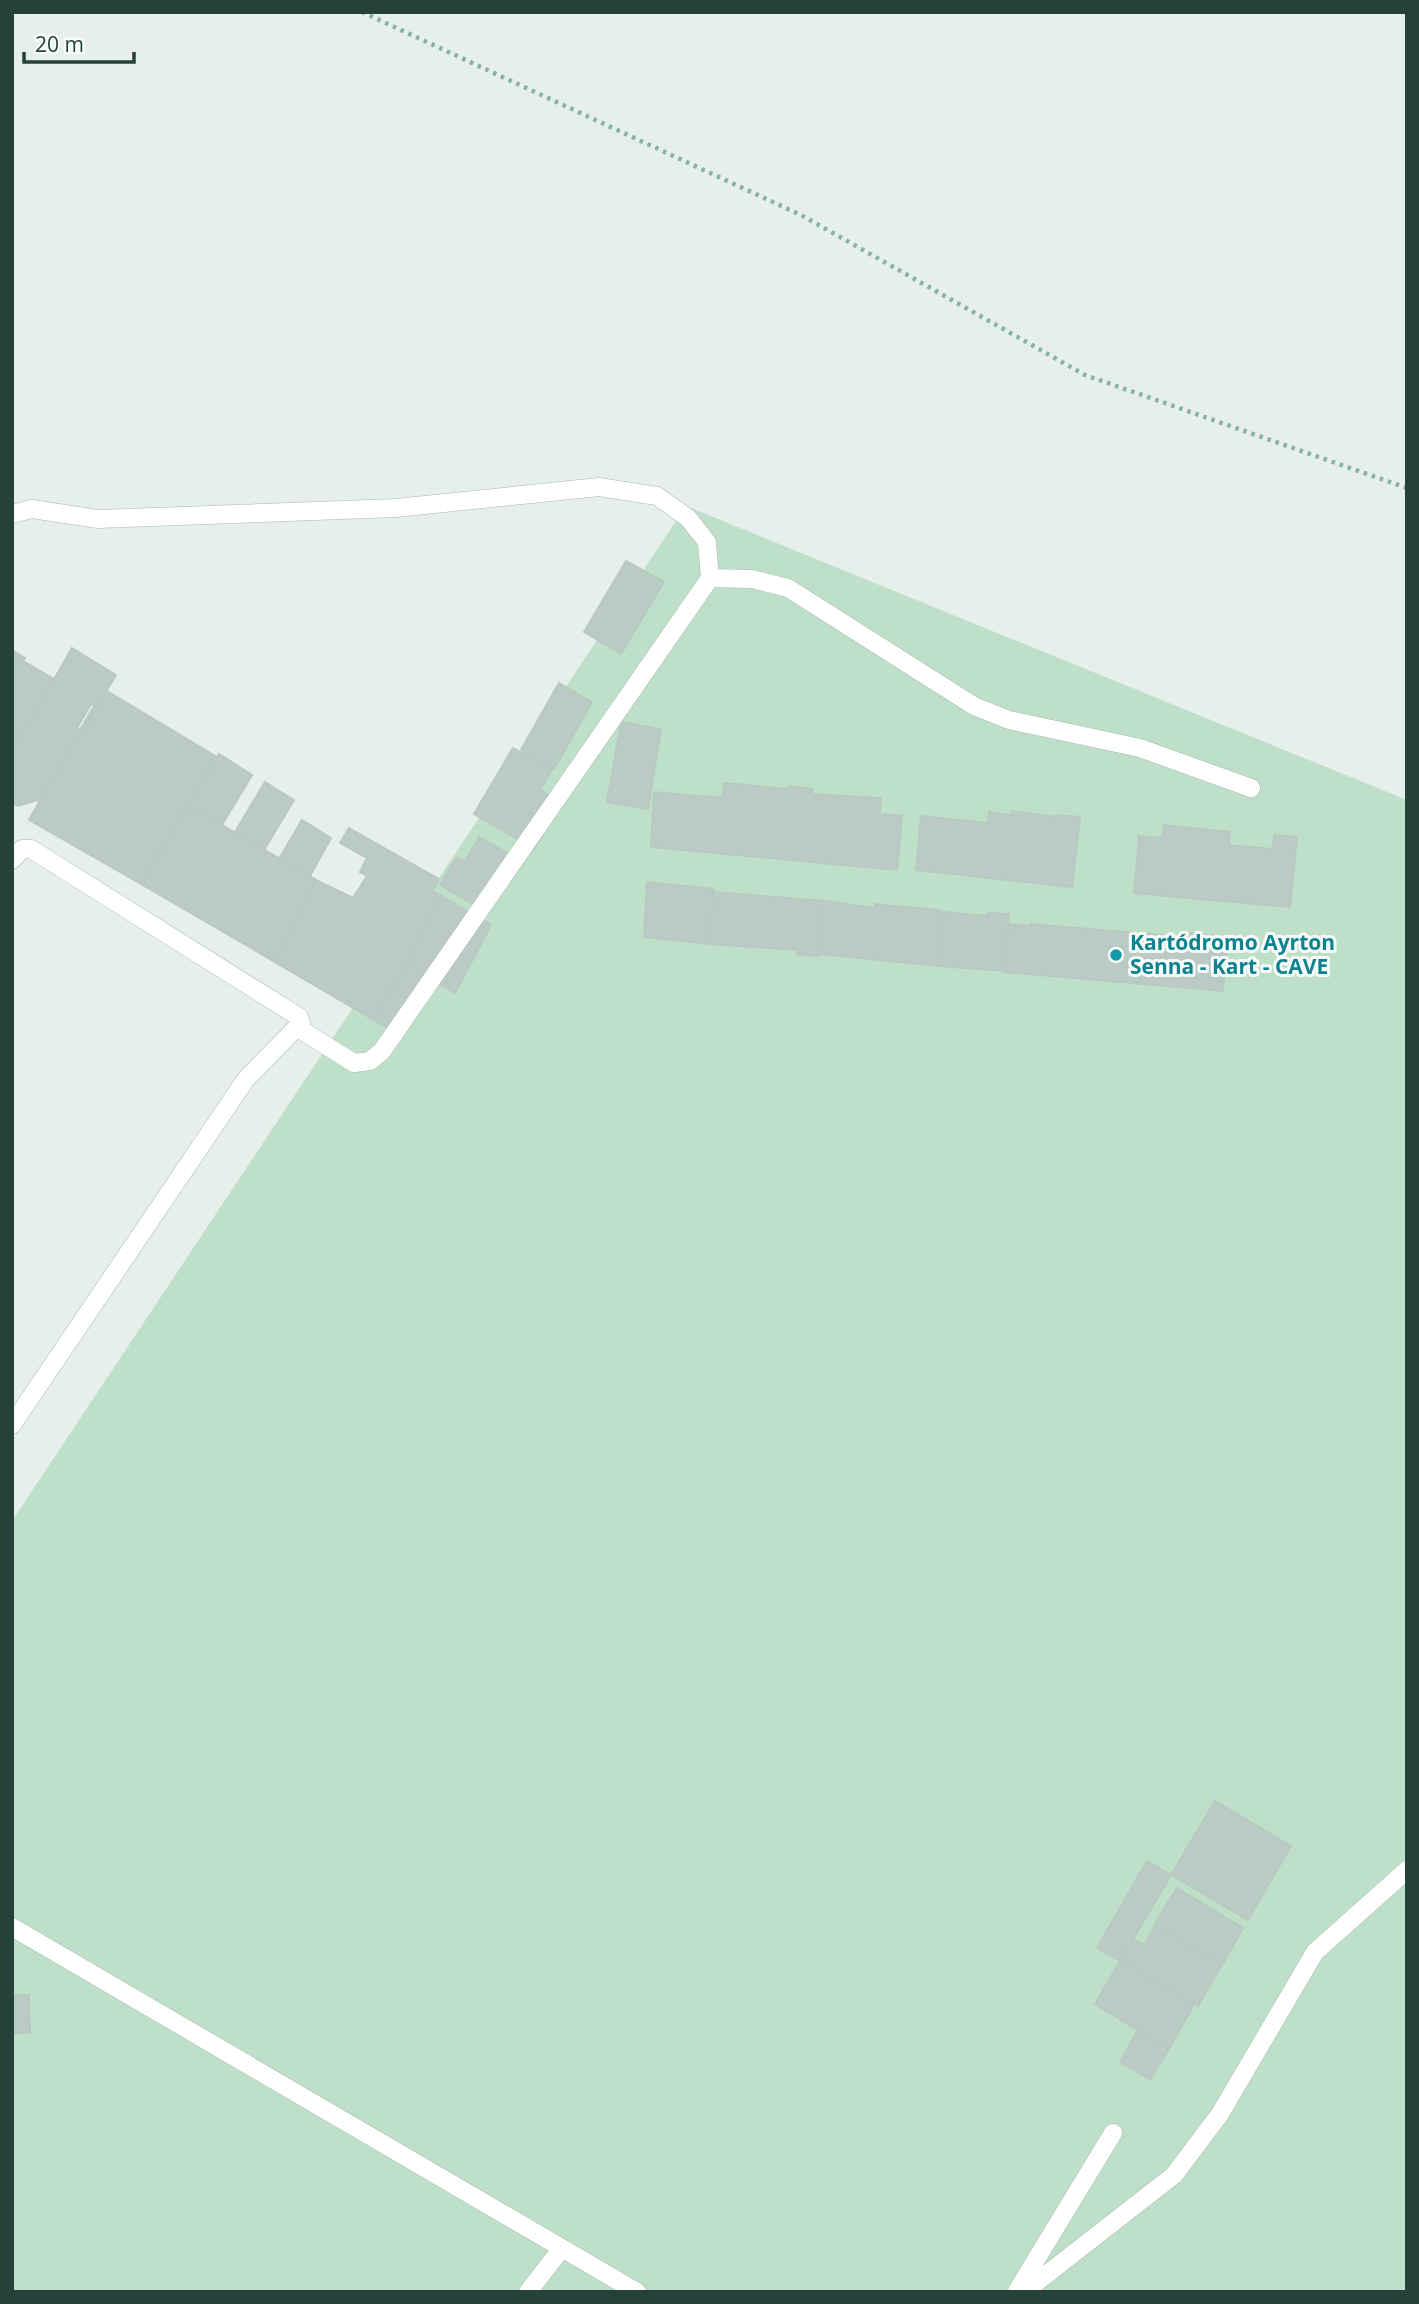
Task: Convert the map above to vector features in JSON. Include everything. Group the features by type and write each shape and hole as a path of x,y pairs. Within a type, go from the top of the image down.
{"lane":[{"path":"12,514 32,509 98,519 396,508 599,487 657,496 688,518 707,542 710,578 382,1051 370,1061 354,1063 298,1028"},
{"path":"710,578 752,579 788,588 974,706 1009,720 1140,748 1251,788"},
{"path":"12,860 22,849 31,849 299,1017 301,1023 246,1079 12,1425"},
{"path":"1024,2292 1174,2175 1220,2114 1315,1952 1407,1870"},
{"path":"12,1927 637,2292"},
{"path":"1017,2292 1113,2133"},
{"path":"528,2292 562,2248"}],"path":[{"path":"362,12 801,215 1085,375 1407,488"}],"green space":[{"path":"686,506 1407,800 1407,2292 12,2292 12,1521"}],"building":[{"path":"626,561 664,582 621,654 584,632"},
{"path":"72,648 116,675 39,801 18,806 12,803 12,753","holes":["91,704 94,706 80,730 77,728"]},
{"path":"12,650 25,658 23,661 54,679 12,753"},
{"path":"559,683 592,702 554,769 521,750"},
{"path":"107,691 217,757 141,884 29,820 74,741 77,743"},
{"path":"621,722 661,729 648,809 607,802"},
{"path":"513,748 552,770 540,790 562,803 534,849 474,814"},
{"path":"219,754 252,775 222,825 188,805"},
{"path":"265,782 294,800 264,850 235,832"},
{"path":"724,783 789,789 789,786 812,789 812,794 881,798 880,814 902,816 897,870 651,847 654,792 723,798"},
{"path":"188,805 316,880 275,962 141,884"},
{"path":"1012,811 1056,817 1080,817 1072,887 916,870 921,816 988,823 989,812 1012,817"},
{"path":"302,820 331,838 310,876 279,859"},
{"path":"1164,825 1230,832 1229,845 1273,849 1274,835 1297,837 1290,907 1134,893 1139,836 1163,838"},
{"path":"349,828 437,878 439,880 432,891 442,896 374,1020 275,962 316,880 353,898 367,876 360,872 367,858 340,843"},
{"path":"479,837 507,853 474,905 440,885 457,857 465,862"},
{"path":"647,882 714,889 710,944 644,937"},
{"path":"714,892 824,901 819,956 797,954 797,950 709,944"},
{"path":"442,896 491,925 455,993 406,963"},
{"path":"824,901 874,908 875,904 927,909 926,914 928,909 942,911 938,966 820,954"},
{"path":"942,912 988,916 988,913 1009,914 1004,971 938,966"},
{"name":"Kartódromo Ayrton Senna - Kart - CAVE","path":"1009,924 1184,937 1184,932 1228,938 1223,991 1004,972"},
{"path":"406,963 425,974 397,1024 392,1021 388,1028 374,1020"},
{"path":"1215,1801 1291,1846 1248,1920 1171,1875"},
{"path":"1147,1861 1171,1875 1120,1961 1097,1948"},
{"path":"1177,1888 1243,1928 1222,1965 1154,1925"},
{"path":"1155,1926 1222,1965 1198,2006 1120,1961 1133,1939 1144,1945"},
{"path":"1120,1961 1194,2004 1169,2049 1095,2004"},
{"path":"12,1995 29,1995 30,2033 12,2033"},
{"path":"1138,2030 1169,2049 1150,2080 1120,2062"}],"place":[{"name":"Kartódromo Ayrton Senna - Kart - CAVE","path":"1116,955"}]}
